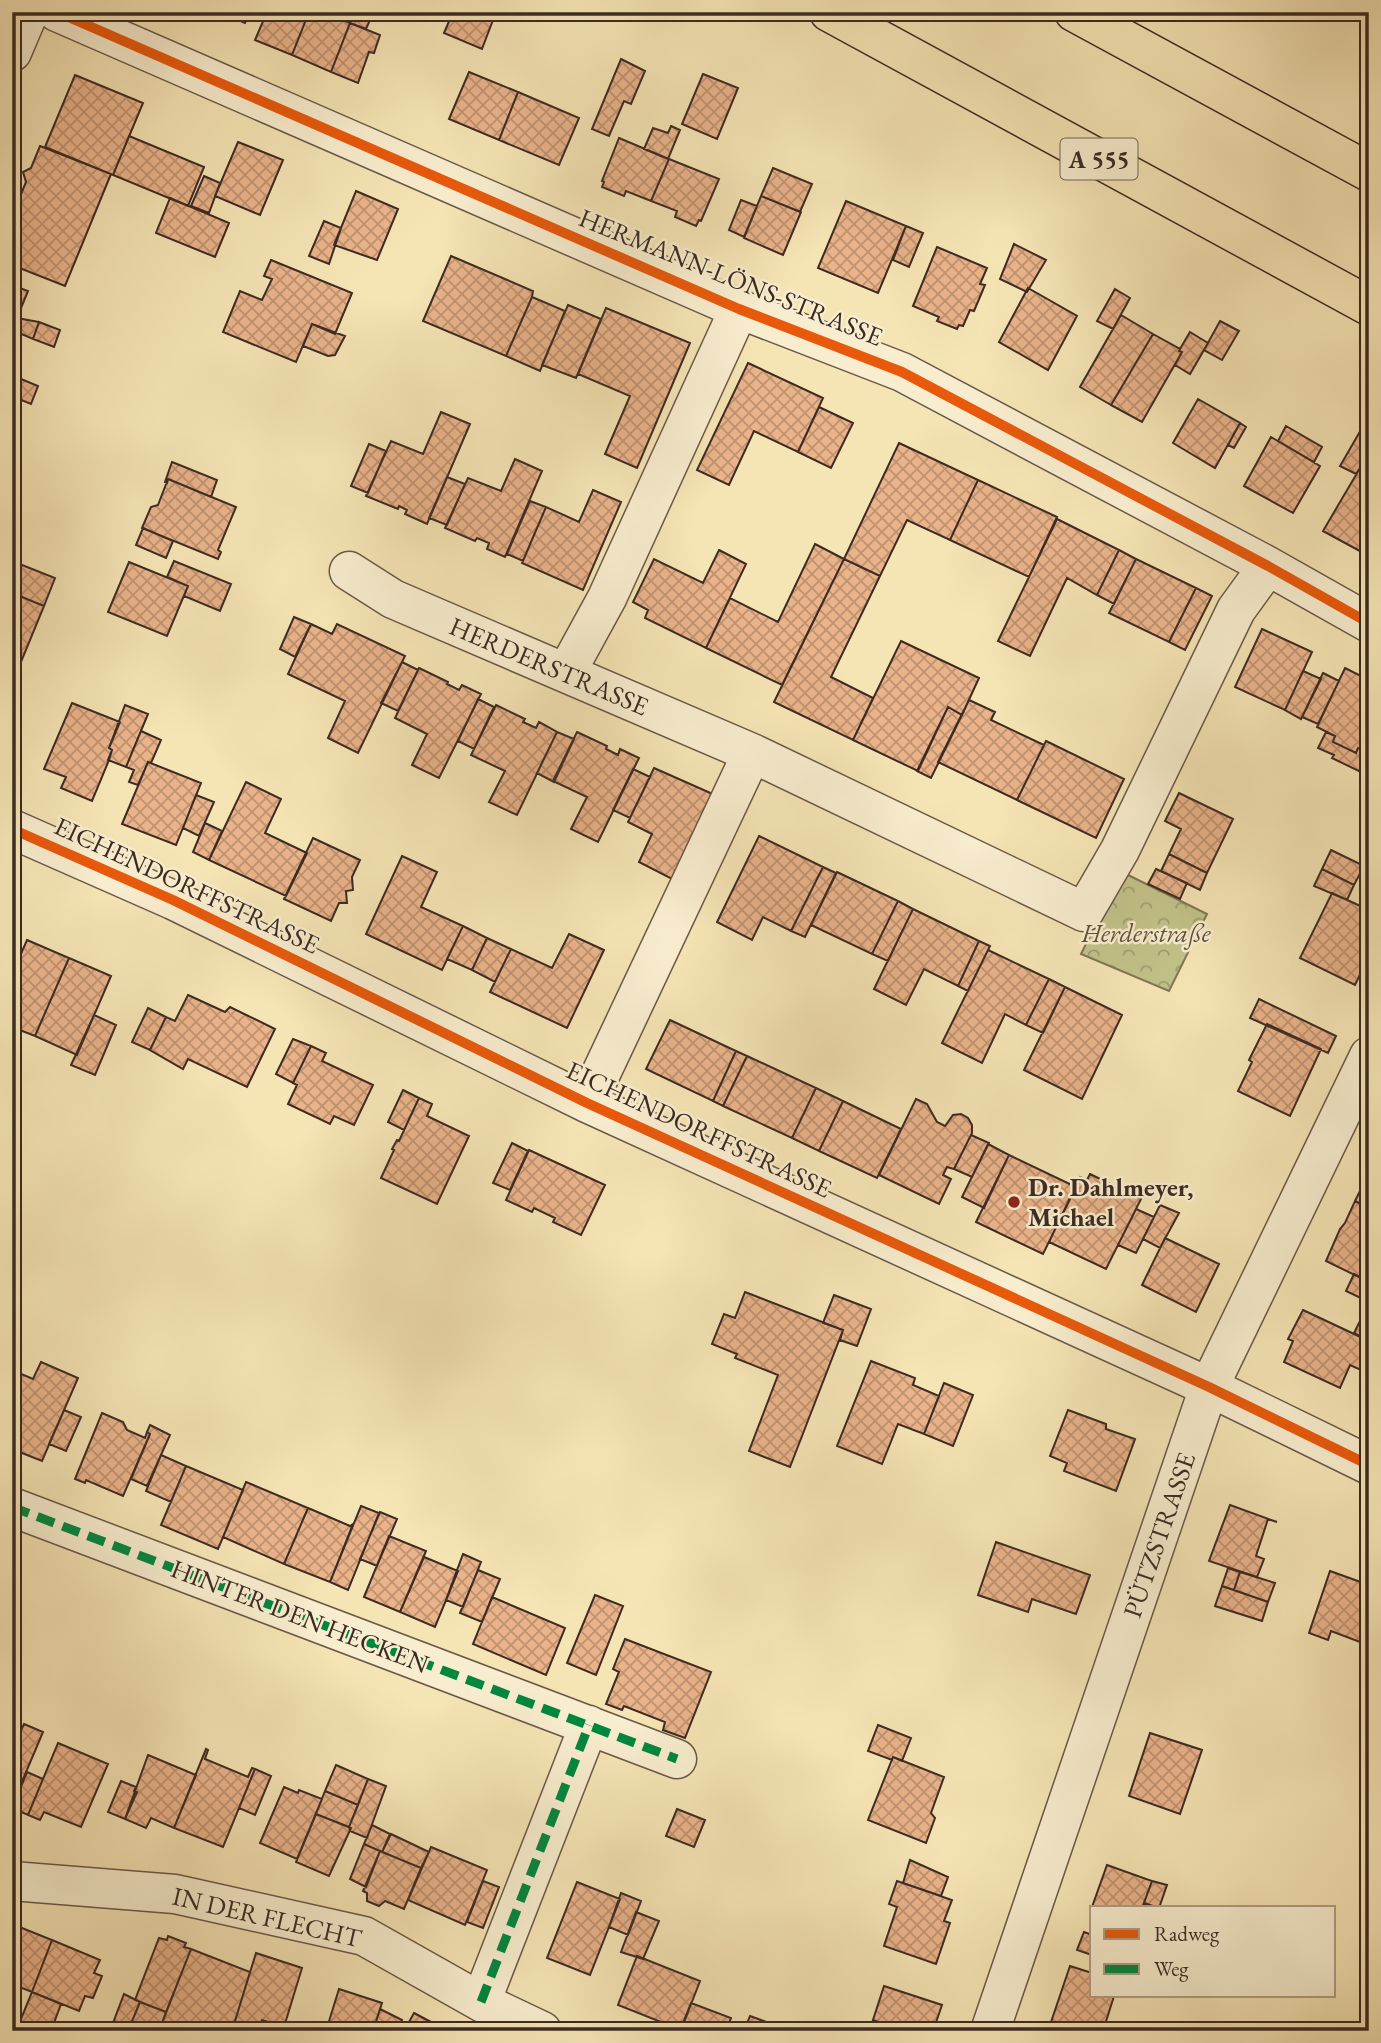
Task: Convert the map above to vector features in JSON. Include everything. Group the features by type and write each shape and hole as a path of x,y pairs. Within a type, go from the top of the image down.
{"highway":[{"name":"A 555","path":"829,12 1369,306"},
{"path":"1074,12 1369,172"}],"street":[{"path":"12,52 29,12"},
{"name":"HERMANN-LÖNS-STRASSE","path":"57,12 739,309 902,372 1268,566 1369,623"},
{"path":"566,673 607,598 739,309"},
{"name":"HERDERSTRASSE","path":"349,571 393,599 752,753 1084,912 1120,850 1236,610 1268,566"},
{"path":"587,1103 752,753"},
{"name":"EICHENDORFFSTRASSE","path":"12,829 173,900 587,1103 1209,1387 1369,1465"},
{"name":"PÜTZSTRASSE","path":"990,2031 1209,1387 1369,1056"},
{"name":"HINTER DEN HECKEN","path":"12,1507 677,1759"},
{"path":"481,2002 589,1725"},
{"name":"IN DER FLECHT","path":"12,1881 175,1895 364,1936 481,2002 542,2031"}],"green space":[{"name":"Herderstraße","path":"1122,872 1207,914 1169,991 1081,954"}],"building":[{"path":"219,12 250,12 245,23"},
{"path":"267,12 309,12 292,55 255,40"},
{"path":"309,12 325,12 350,23 331,72 292,55"},
{"path":"453,12 496,12 482,49 444,33"},
{"path":"354,13 370,20 366,29 350,23"},
{"path":"350,23 380,35 374,53 369,52 358,83 331,72"},
{"path":"621,59 645,71 631,104 624,101 609,136 592,129"},
{"path":"469,72 518,92 499,140 449,119"},
{"path":"703,74 738,88 717,139 682,124"},
{"path":"75,75 143,103 113,175 45,147"},
{"path":"518,92 579,118 559,165 499,140"},
{"path":"671,126 680,130 668,159 644,149 653,128 668,133"},
{"path":"129,136 204,167 188,206 113,175"},
{"path":"619,138 669,159 651,201 626,191 624,196 602,187"},
{"path":"238,142 283,160 260,215 215,196"},
{"path":"40,146 111,174 65,286 12,265 12,216 26,182 23,172 31,168"},
{"path":"669,159 719,179 701,221 699,220 696,226 675,217 677,211 651,201"},
{"path":"773,168 812,184 800,212 761,196"},
{"path":"204,176 220,183 209,213 191,206"},
{"path":"356,191 398,209 377,260 334,245"},
{"path":"761,196 801,212 783,255 744,238"},
{"path":"170,198 229,223 215,257 156,233"},
{"path":"741,200 757,206 744,237 729,230"},
{"path":"846,201 906,226 878,293 818,268"},
{"path":"324,221 341,228 329,264 309,256"},
{"path":"906,226 923,233 909,267 893,260"},
{"path":"1014,244 1046,260 1027,292 1000,279"},
{"path":"937,247 987,268 980,284 985,285 974,311 970,310 963,326 959,325 957,329 937,321 939,317 913,306"},
{"path":"451,256 533,291 506,356 423,321"},
{"path":"271,260 352,293 335,334 312,324 296,362 223,332 240,291 262,300 272,279 264,276"},
{"path":"12,285 28,291 12,330"},
{"path":"1028,288 1077,316 1048,370 999,342"},
{"path":"1115,289 1130,298 1113,329 1097,321"},
{"path":"532,297 565,311 540,371 506,356"},
{"path":"568,305 601,319 576,378 542,365"},
{"path":"606,308 690,343 637,468 605,454 630,396 578,374"},
{"path":"1121,315 1153,334 1111,405 1080,387"},
{"path":"17,318 39,322 33,339 12,330"},
{"path":"1220,321 1239,331 1222,360 1204,350"},
{"path":"39,322 60,330 54,347 33,339"},
{"path":"312,324 345,336 335,355 328,356 303,346"},
{"path":"1190,332 1208,343 1190,374 1175,365 1182,352 1179,351"},
{"path":"1153,334 1182,352 1142,422 1111,405"},
{"path":"748,363 823,398 798,452 754,431 729,485 697,470"},
{"path":"12,378 21,379 14,397 12,396"},
{"path":"21,379 38,386 31,404 14,397"},
{"path":"12,396 20,399 12,419"},
{"path":"1198,399 1240,423 1215,468 1173,443"},
{"path":"819,407 853,423 831,468 798,452"},
{"path":"441,412 470,424 427,524 405,514 407,510 399,506 398,509 366,496 391,441 423,454"},
{"path":"1369,416 1369,459 1356,474 1340,466"},
{"path":"1240,423 1246,427 1234,448 1228,445"},
{"path":"1286,426 1322,447 1314,462 1278,441"},
{"path":"12,431 20,434 12,452"},
{"path":"1271,437 1320,466 1293,513 1244,486"},
{"path":"899,443 978,480 950,540 907,520 880,576 844,559"},
{"path":"369,444 386,451 368,493 351,486"},
{"path":"515,459 542,471 505,557 487,549 489,543 477,538 475,541 445,528 468,478 501,491"},
{"path":"172,462 217,480 211,497 168,479 167,483 165,482"},
{"path":"1360,468 1369,473 1369,556 1323,531"},
{"path":"447,477 465,484 447,525 429,518"},
{"path":"168,479 236,507 218,550 221,552 218,559 142,528 151,507 158,505"},
{"path":"978,480 1057,517 1029,577 950,540"},
{"path":"593,490 621,502 583,590 522,563 546,507 579,522"},
{"path":"530,501 546,507 523,561 507,554"},
{"path":"1057,519 1119,550 1097,595 1067,578 1030,656 998,641"},
{"path":"143,528 173,541 166,558 136,545"},
{"path":"815,544 844,559 782,685 706,648 730,598 778,622"},
{"path":"719,550 746,564 706,648 645,618 648,610 633,602 654,559 703,583"},
{"path":"1119,550 1136,559 1114,604 1097,595"},
{"path":"844,559 880,576 831,677 873,698 853,740 774,702"},
{"path":"1136,559 1196,588 1169,642 1109,613"},
{"path":"12,561 55,578 44,606 12,593"},
{"path":"174,561 231,584 220,611 184,596 188,586 167,577"},
{"path":"129,562 188,586 167,636 108,612"},
{"path":"1196,588 1212,596 1185,650 1169,642"},
{"path":"12,593 44,606 21,662 12,658"},
{"path":"294,617 311,624 295,657 280,649"},
{"path":"311,624 332,634 337,624 405,656 358,753 328,738 345,701 288,674"},
{"path":"1262,629 1312,652 1285,710 1235,687"},
{"path":"901,641 979,678 962,715 948,707 918,771 853,740"},
{"path":"402,662 418,670 398,711 381,703"},
{"path":"419,668 459,690 462,685 481,694 439,778 412,765 427,734 395,718"},
{"path":"1345,668 1369,680 1369,752 1358,748 1356,753 1333,742 1335,736 1317,727"},
{"path":"1303,671 1321,679 1301,719 1285,710"},
{"path":"1323,673 1339,681 1318,724 1302,717"},
{"path":"478,699 494,707 474,749 458,741"},
{"path":"969,700 995,712 991,720 1044,745 1017,800 938,762"},
{"path":"72,703 120,722 109,748 112,750 109,760 92,801 61,788 66,777 44,769"},
{"path":"125,705 148,714 126,767 108,760 112,750 109,748"},
{"path":"496,705 525,719 523,722 536,728 539,722 557,732 517,815 489,802 505,771 471,755"},
{"path":"948,707 962,715 931,778 917,771"},
{"path":"141,731 161,740 138,785 129,782 134,770 126,767"},
{"path":"557,732 574,739 554,782 537,773"},
{"path":"577,732 607,746 606,749 618,755 620,749 639,758 598,842 571,829 587,797 553,781"},
{"path":"1326,732 1335,736 1333,742 1356,753 1358,748 1369,752 1367,775 1318,748"},
{"path":"1046,741 1124,779 1096,838 1017,800"},
{"path":"148,762 201,783 176,845 122,824"},
{"path":"654,768 715,795 674,880 639,862 652,834 628,822"},
{"path":"633,769 650,777 630,818 613,810"},
{"path":"246,782 281,799 265,833 307,853 286,896 209,860"},
{"path":"1179,793 1233,819 1207,873 1169,854 1181,829 1165,821"},
{"path":"196,795 214,802 199,836 183,828"},
{"path":"205,823 222,831 209,860 193,852"},
{"path":"759,836 823,867 791,931 763,917 752,940 717,922"},
{"path":"313,838 360,860 352,877 353,890 346,891 347,903 339,903 331,921 284,899"},
{"path":"1331,850 1364,866 1354,885 1322,869"},
{"path":"1169,854 1207,873 1200,890 1161,871"},
{"path":"402,856 437,872 421,907 463,926 442,970 366,934"},
{"path":"823,867 836,873 805,937 791,931"},
{"path":"1156,869 1187,883 1180,899 1148,884"},
{"path":"1322,869 1354,885 1347,900 1314,886"},
{"path":"837,872 898,901 872,954 811,925"},
{"path":"1332,893 1369,910 1369,956 1355,985 1300,958"},
{"path":"898,901 913,909 888,961 872,954"},
{"path":"913,909 979,941 958,986 924,969 906,1005 874,989"},
{"path":"463,926 487,938 472,970 447,959"},
{"path":"569,934 604,950 567,1028 490,992 511,949 552,968"},
{"path":"487,938 511,949 495,982 472,970"},
{"path":"27,940 69,958 35,1036 12,1027 12,974"},
{"path":"979,941 990,946 968,991 958,986"},
{"path":"988,950 1049,979 1026,1025 1005,1014 982,1063 942,1043"},
{"path":"69,958 111,976 77,1055 35,1036"},
{"path":"1049,979 1065,987 1043,1033 1026,1025"},
{"path":"1065,987 1122,1015 1082,1099 1024,1070"},
{"path":"188,995 225,1012 230,1007 275,1029 247,1087 188,1059 183,1069 150,1050 166,1017 175,1021"},
{"path":"1259,999 1336,1036 1328,1053 1250,1018"},
{"path":"148,1008 166,1017 150,1050 132,1042"},
{"path":"94,1015 116,1025 95,1075 71,1065"},
{"path":"670,1020 736,1051 713,1101 646,1069"},
{"path":"1267,1024 1321,1049 1290,1116 1238,1091 1252,1062 1249,1060"},
{"path":"293,1039 311,1046 293,1083 276,1074"},
{"path":"311,1046 326,1053 322,1061 373,1085 354,1125 334,1116 330,1124 288,1104 297,1085 293,1083"},
{"path":"736,1051 747,1056 723,1106 713,1101"},
{"path":"747,1056 816,1088 792,1138 723,1106"},
{"path":"816,1088 843,1101 819,1151 792,1138"},
{"path":"403,1090 419,1098 404,1130 388,1122"},
{"path":"419,1098 432,1104 427,1116 469,1136 437,1204 381,1178 394,1150 392,1149 397,1140 399,1141"},
{"path":"916,1099 927,1104 937,1122 945,1126 953,1115 961,1114 968,1118 972,1125 972,1133 954,1169 947,1167 943,1175 951,1179 939,1204 879,1175"},
{"path":"843,1101 901,1129 877,1178 819,1151"},
{"path":"971,1135 989,1143 972,1177 954,1169"},
{"path":"512,1143 528,1151 510,1190 493,1183"},
{"path":"988,1144 1009,1155 984,1208 962,1197"},
{"path":"529,1150 605,1185 581,1235 553,1222 555,1218 534,1208 532,1212 506,1200"},
{"path":"1009,1155 1076,1187 1043,1254 976,1222"},
{"path":"1369,1173 1369,1208 1355,1201"},
{"path":"1090,1174 1141,1199 1106,1269 1049,1242 1080,1177 1087,1180"},
{"path":"1355,1201 1369,1208 1369,1282 1326,1261"},
{"path":"1160,1205 1179,1213 1160,1248 1143,1239"},
{"path":"1136,1209 1154,1217 1136,1253 1118,1245"},
{"path":"1165,1238 1219,1264 1196,1312 1142,1285"},
{"path":"1354,1274 1369,1282 1369,1302 1346,1291"},
{"path":"745,1292 843,1330 790,1467 749,1451 778,1375 735,1358 737,1354 712,1344 724,1314 735,1318"},
{"path":"834,1295 871,1309 857,1346 840,1340 843,1330 823,1323"},
{"path":"1369,1303 1369,1341 1354,1333"},
{"path":"1303,1310 1369,1341 1369,1354 1361,1370 1350,1365 1340,1388 1284,1362 1293,1341 1288,1339"},
{"path":"871,1361 915,1378 913,1385 939,1396 924,1434 898,1424 882,1464 837,1446"},
{"path":"41,1362 78,1378 42,1461 12,1449 12,1370 33,1379"},
{"path":"944,1383 973,1395 953,1446 924,1434"},
{"path":"64,1410 81,1417 66,1451 49,1444"},
{"path":"1068,1410 1106,1424 1106,1429 1135,1439 1116,1491 1064,1471 1067,1463 1050,1456"},
{"path":"102,1413 123,1422 127,1430 145,1438 147,1432 150,1434 123,1496 86,1480 85,1483 75,1479"},
{"path":"150,1425 170,1435 147,1486 131,1479 150,1434 147,1432"},
{"path":"161,1455 186,1466 171,1502 146,1491"},
{"path":"186,1466 243,1490 218,1549 161,1525"},
{"path":"246,1482 308,1508 284,1564 223,1537"},
{"path":"1230,1505 1277,1522 1268,1519 1256,1556 1264,1559 1257,1577 1209,1561"},
{"path":"361,1506 379,1513 348,1590 330,1582"},
{"path":"308,1508 350,1526 353,1524 330,1582 284,1564"},
{"path":"380,1512 397,1519 377,1566 360,1559"},
{"path":"389,1536 426,1551 400,1612 364,1597"},
{"path":"996,1542 1090,1575 1076,1614 1032,1599 1028,1612 978,1595"},
{"path":"463,1554 481,1562 463,1607 446,1600"},
{"path":"424,1557 458,1571 435,1627 400,1612"},
{"path":"1228,1568 1240,1572 1234,1590 1222,1586"},
{"path":"478,1570 500,1579 482,1622 460,1613"},
{"path":"1330,1571 1369,1585 1369,1616 1360,1642 1331,1631 1328,1640 1309,1633"},
{"path":"1240,1572 1275,1583 1268,1602 1234,1590"},
{"path":"1222,1586 1268,1602 1262,1621 1215,1606"},
{"path":"595,1595 623,1606 596,1675 567,1663"},
{"path":"492,1597 565,1628 546,1675 473,1644"},
{"path":"625,1639 711,1672 685,1738 663,1730 665,1722 624,1706 622,1710 606,1704 619,1672 613,1669"},
{"path":"24,1724 43,1732 21,1784 12,1780 12,1757 17,1746 14,1745"},
{"path":"878,1725 911,1738 902,1761 868,1751"},
{"path":"1150,1733 1202,1750 1180,1814 1129,1796"},
{"path":"58,1743 108,1764 81,1827 44,1812 40,1820 28,1815"},
{"path":"206,1749 205,1759 248,1777 252,1768 255,1769 223,1847 174,1828"},
{"path":"148,1755 196,1775 174,1828 151,1818 146,1828 125,1819"},
{"path":"893,1757 944,1777 931,1813 935,1818 926,1843 868,1820"},
{"path":"336,1765 368,1779 358,1805 325,1791"},
{"path":"255,1769 271,1776 255,1815 239,1808"},
{"path":"27,1772 43,1779 28,1815 12,1808"},
{"path":"368,1779 386,1786 367,1838 350,1831 349,1827"},
{"path":"121,1781 136,1787 134,1791 137,1792 125,1819 108,1812"},
{"path":"284,1787 322,1799 297,1859 260,1843"},
{"path":"325,1791 358,1805 349,1827 316,1814"},
{"path":"677,1809 705,1820 694,1847 666,1836"},
{"path":"316,1814 351,1828 329,1876 296,1862"},
{"path":"372,1825 390,1834 382,1852 364,1844"},
{"path":"391,1834 429,1852 421,1868 382,1852"},
{"path":"364,1844 380,1851 366,1887 350,1879"},
{"path":"431,1847 487,1870 465,1925 408,1900"},
{"path":"380,1851 421,1868 404,1909 385,1901 379,1906 367,1901 367,1893 363,1891"},
{"path":"910,1860 948,1877 941,1896 903,1883"},
{"path":"1107,1865 1152,1881 1143,1906 1092,1906"},
{"path":"483,1881 499,1887 483,1928 467,1922"},
{"path":"897,1881 952,1900 944,1921 950,1923 936,1964 884,1946 897,1907 889,1904"},
{"path":"1152,1881 1167,1885 1160,1906 1144,1903"},
{"path":"577,1882 620,1899 590,1975 547,1958"},
{"path":"621,1893 641,1901 628,1935 609,1927"},
{"path":"636,1912 659,1921 643,1959 621,1952"},
{"path":"12,1924 52,1940 32,1992 12,1984"},
{"path":"1084,1932 1090,1934 1090,1954 1077,1950"},
{"path":"168,1936 186,1943 184,1947 191,1949 166,2012 135,2000 159,1938 167,1940"},
{"path":"52,1940 100,1960 94,1973 102,1976 93,1998 85,1996 79,2011 32,1992"},
{"path":"191,1949 250,1972 232,2031 159,2031"},
{"path":"256,1953 302,1968 284,2027 262,2020 259,2031 234,2024"},
{"path":"637,1956 700,1981 681,2030 618,2005"},
{"path":"1070,1966 1090,1972 1090,1997 1114,1997 1103,2031 1048,2031"},
{"path":"884,1986 942,2005 933,2031 904,2031 873,2020"},
{"path":"339,1989 382,2003 373,2031 326,2031"},
{"path":"32,1992 61,2004 51,2031 16,2031"},
{"path":"124,1994 140,2002 128,2031 110,2031"},
{"path":"140,2002 166,2012 159,2031 128,2031"},
{"path":"691,2003 731,2018 726,2031 680,2031"},
{"path":"380,2009 402,2020 396,2031 373,2031"},
{"path":"414,2013 448,2031 404,2031"},
{"path":"750,2016 772,2024 769,2031 744,2031"},
{"path":"873,2020 904,2031 869,2031"}],"marked path":[{"path":"12,1507 677,1759"},
{"path":"481,2002 589,1725"}],"cycle path":[{"path":"57,12 739,309 902,372 1268,566 1369,623"},
{"path":"12,829 173,900 587,1103 1209,1387 1369,1465"}],"place":[{"name":"Dr. Dahlmeyer, Michael","path":"1014,1202"}]}
